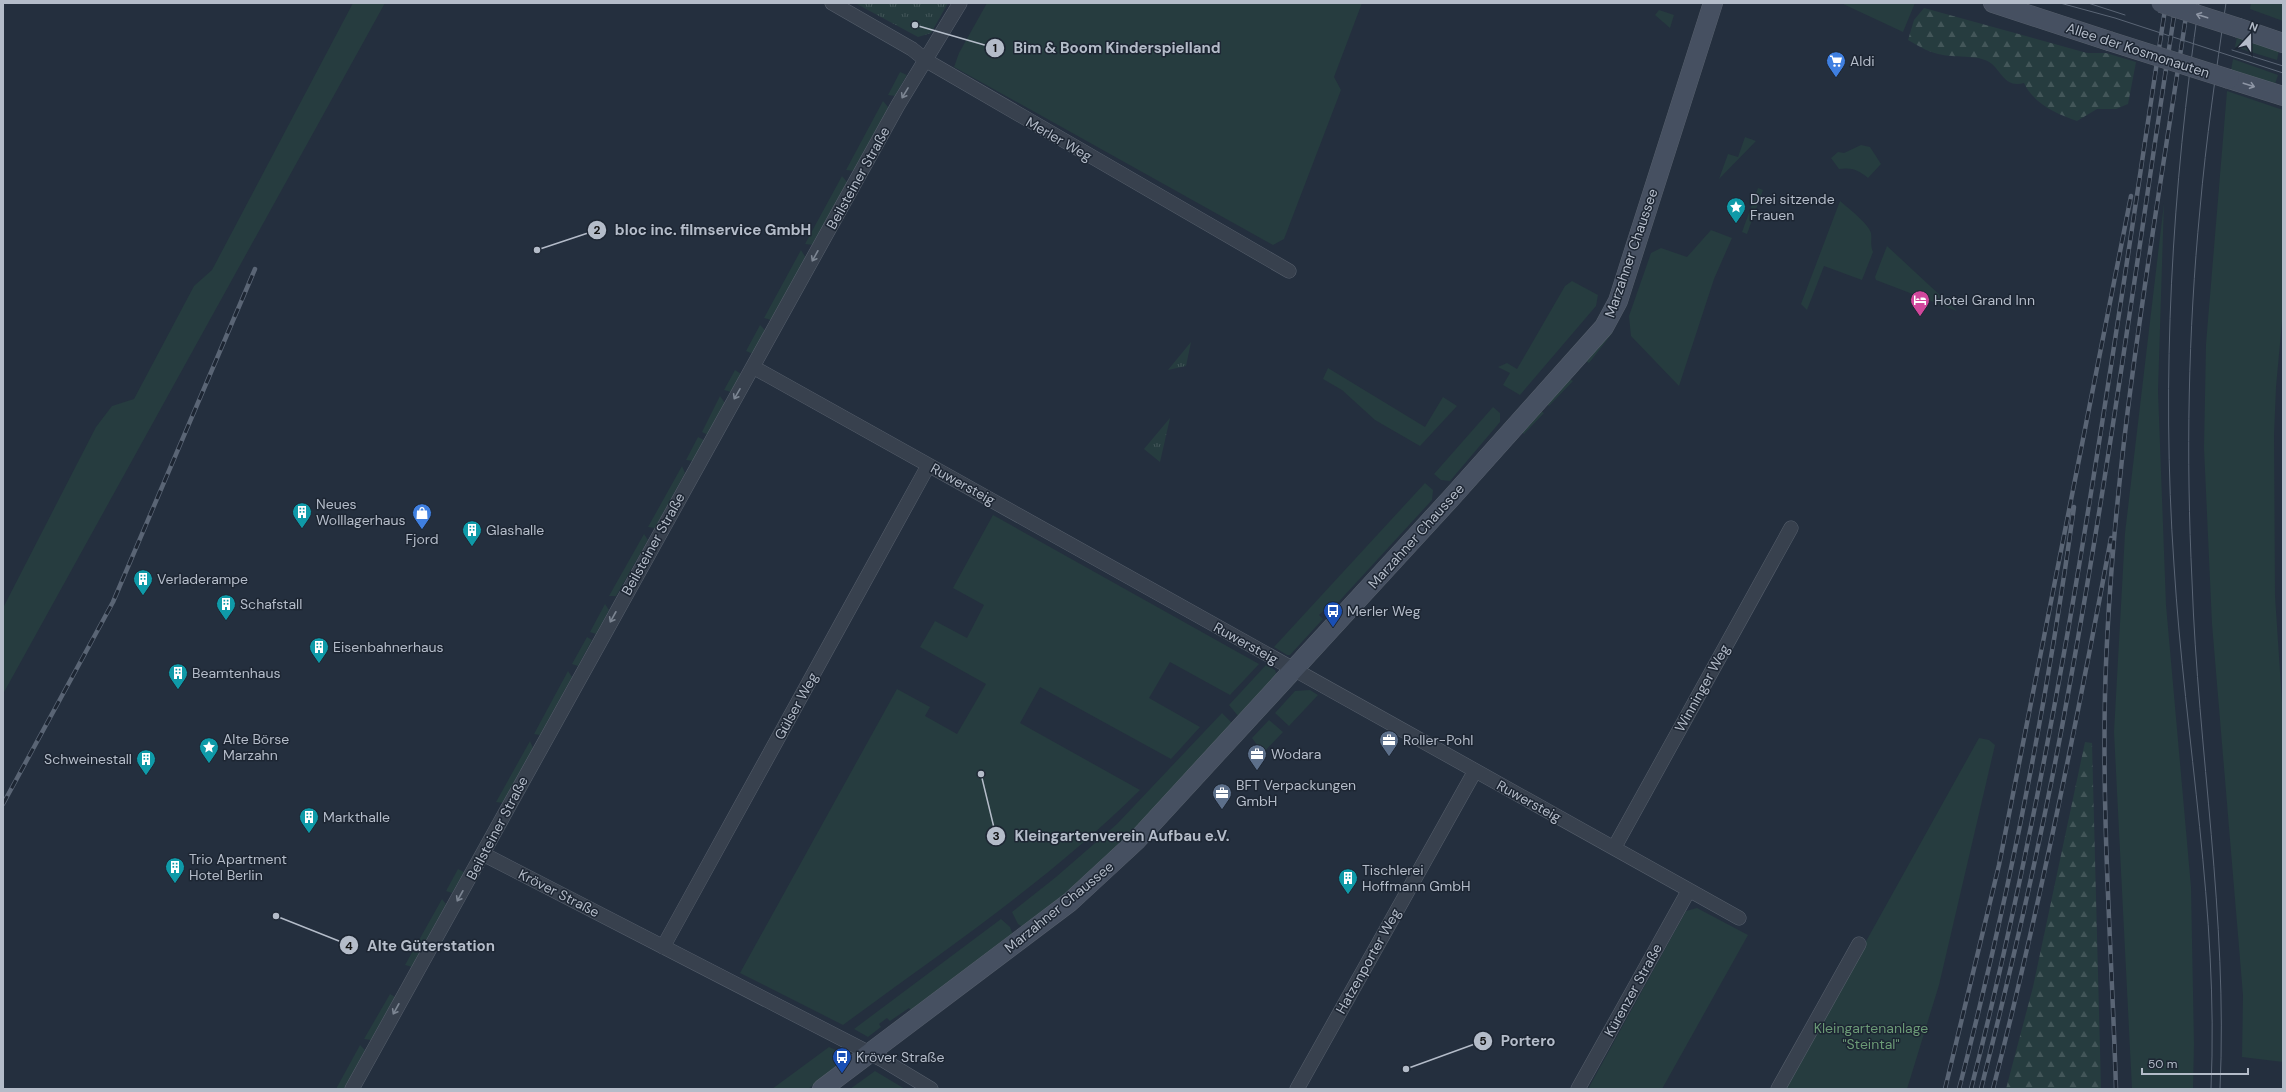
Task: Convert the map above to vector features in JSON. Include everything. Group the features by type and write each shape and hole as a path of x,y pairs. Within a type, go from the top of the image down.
{"street":[{"name":"Merler Weg","path":"832,3 912,49 927,61 1289,271"},
{"name":"Beilsteiner Straße","path":"352,1089 654,542 898,105 927,61 960,3"},
{"name":"Marzahner Chaussee","path":"822,1089 1064,906 1103,874 1136,841 1294,670 1594,340 1611,317 1621,291 1713,3"},
{"name":"Allee der Kosmonauten","path":"1993,3 2275,93"},
{"path":"2161,3 2282,42"},
{"name":"Ruwersteig","path":"753,367 1739,918"},
{"name":"Gülser Weg","path":"663,947 928,466"},
{"name":"Winninger Weg","path":"1614,848 1791,528"},
{"name":"Hatzenporter Weg","path":"1297,1089 1475,771"},
{"name":"Kröver Straße","path":"483,854 870,1053 931,1089"},
{"name":"Kürenzer Straße","path":"1578,1089 1689,890"},
{"path":"1778,1089 1859,944"}],"green space":[{"path":"353,3 385,3 3,694 3,608 96,427 112,406 134,399 194,286 212,270"},
{"path":"855,3 948,3 931,33 918,37"},
{"path":"987,3 1362,3 1334,77 1341,90 1284,239 1273,245 954,67 959,53"},
{"path":"1841,3 1915,3 1903,32"},
{"path":"2251,3 2283,3 2283,21 2250,9"},
{"path":"1924,8 2087,53 2106,53 2136,62 2128,104 2116,109 2097,109 2077,121 2061,115 2046,107 2034,97 2024,83 2018,84 2009,82 1992,64 1987,61 1934,53 1908,40 1914,20"},
{"path":"1659,10 1674,15 1670,28 1655,15"},
{"path":"2237,37 2279,50 2277,60 2235,47"},
{"path":"2233,59 2278,75 2275,84 2231,70"},
{"path":"900,72 907,75 895,96 888,95"},
{"path":"2227,91 2283,110 2283,311 2276,387 2274,434 2275,596 2283,717 2283,1062 2242,1057 2243,995 2212,624 2204,448 2206,344"},
{"path":"883,101 889,108 854,171 846,170"},
{"path":"1745,137 1756,141 1719,179 1728,154 1738,157"},
{"path":"1861,145 1870,147 1881,164 1868,178 1855,170 1847,168 1839,169 1831,158 1838,152 1844,153"},
{"path":"842,176 848,183 813,245 805,244"},
{"path":"1758,188 1763,190 1747,234 1742,232"},
{"path":"1840,201 1869,229 1871,233 1871,245 1873,252 1862,280 1824,266 1807,310 1801,304"},
{"path":"2164,203 2158,391 2166,605 2191,887 2194,1044 2193,1089 2132,1089 2114,732 2125,533"},
{"path":"1711,230 1732,238 1714,279 1679,386 1631,336 1629,316 1651,253 1661,248 1687,257"},
{"path":"1887,246 1957,311 1876,280 1875,277"},
{"path":"801,250 806,258 771,320 764,318"},
{"path":"1572,281 1598,295 1596,306 1520,395 1503,385 1510,373 1498,367 1507,363 1517,369 1565,286"},
{"path":"760,325 765,330 753,354 746,351"},
{"path":"1614,331 1589,363 1586,361"},
{"path":"1191,342 1186,366 1168,370"},
{"path":"1328,368 1425,427 1443,397 1457,406 1420,446 1375,420 1342,390 1323,379"},
{"path":"735,370 741,374 731,392 724,390"},
{"path":"1569,379 1573,381 1549,406 1547,404"},
{"path":"720,396 725,403 708,435 702,432"},
{"path":"1493,407 1500,413 1500,422 1450,481 1441,480 1434,474"},
{"path":"1541,411 1544,413 1524,434 1521,432"},
{"path":"1170,418 1160,462 1144,449"},
{"path":"698,437 704,440 693,461 686,460"},
{"path":"682,466 685,473 655,528 648,527"},
{"path":"1425,483 1433,490 1432,500 1332,609 1328,607 1319,615 1323,619 1290,655 1287,655 1274,647"},
{"path":"993,515 1259,664 1230,695 1170,662 1149,698 1200,727 1171,759 1040,687 1020,723 1140,790 1106,823 1034,884 843,1025 740,973 897,689 930,707 925,716 957,734 986,684 920,647 935,621 967,638 984,605 953,588"},
{"path":"644,534 648,540 616,596 609,596"},
{"path":"605,604 609,610 596,634 590,632"},
{"path":"587,637 592,640 578,666 572,664"},
{"path":"1266,665 1275,670 1277,676 1239,717 1229,705"},
{"path":"568,671 572,677 540,735 534,734"},
{"path":"1310,690 1318,695 1289,726 1275,713 1295,691"},
{"path":"1222,713 1233,724 1100,867 1024,928 1018,924 1012,912 1056,877 1117,824"},
{"path":"1269,720 1283,732 1263,753 1252,738"},
{"name":"Kleingartenanlage \"Steintal\"","path":"1979,738 1989,740 1995,745 1939,985 1907,1089 1784,1089"},
{"path":"530,741 533,748 503,803 496,802"},
{"path":"2085,742 2092,743 2101,1089 2006,1089 2033,987"},
{"path":"458,869 464,872 452,893 446,891"},
{"path":"442,899 446,904 412,967 405,965"},
{"path":"1697,908 1748,935 1662,1089 1588,1089 1686,911"},
{"path":"1001,919 1010,927 1013,935 912,1012 909,1008 890,1021 887,1018 879,1024 881,1027 868,1037 854,1029"},
{"path":"390,994 395,997 371,1040 364,1039"},
{"path":"360,1045 365,1050 344,1089 336,1089"},
{"path":"829,1047 838,1051 839,1066 808,1089 772,1089"},
{"path":"875,1071 905,1089 850,1089"}],"tram line":[{"path":"2060,3 2115,18 2283,73"},
{"path":"2088,3 2125,15"},
{"path":"2199,3 2182,143 2176,213 2169,354 2169,424 2170,495 2179,631 2206,892 2212,1023 2211,1089"},
{"path":"2220,1089 2220,961 2195,645 2190,534 2189,395 2193,302 2202,183 2226,3"},
{"path":"2232,50 2283,66"}],"railway":[{"path":"1971,1089 2003,955 2032,820 2058,684 2104,412 2166,3"},
{"path":"1981,1089 2029,887 2061,734 2099,513 2176,3"},
{"path":"2116,1089 2104,743 2109,607 2116,520 2136,347 2188,3"},
{"path":"1945,1089 1999,865 2131,196"},
{"path":"3,804 113,602 255,269"},
{"path":"1959,1089 1994,945 2025,800 2052,654 2074,507"},
{"path":"1993,1089 2057,814 2111,538"}],"place":[{"name":"Bim & Boom Kinderspielland","path":"915,25"},
{"name":"Aldi","path":"1836,78"},
{"name":"Drei sitzende Frauen","path":"1736,224"},
{"name":"bloc inc. filmservice GmbH","path":"537,250"},
{"name":"Hotel Grand Inn","path":"1920,317"},
{"name":"Neues Wolllagerhaus","path":"302,529"},
{"name":"Fjord","path":"422,530"},
{"name":"Glashalle","path":"472,547"},
{"name":"Verladerampe","path":"143,596"},
{"name":"Schafstall","path":"226,621"},
{"name":"Merler Weg","path":"1333,628"},
{"name":"Eisenbahnerhaus","path":"319,664"},
{"name":"Beamtenhaus","path":"178,690"},
{"name":"Roller-Pohl","path":"1389,757"},
{"name":"Alte Börse Marzahn","path":"209,764"},
{"name":"Wodara","path":"1257,771"},
{"name":"Kleingartenverein Aufbau e.V.","path":"981,774"},
{"name":"Schweinestall","path":"146,776"},
{"name":"BFT Verpackungen GmbH","path":"1222,810"},
{"name":"Markthalle","path":"309,834"},
{"name":"Trio Apartment Hotel Berlin","path":"175,884"},
{"name":"Tischlerei Hoffmann GmbH","path":"1348,895"},
{"name":"Alte Güterstation","path":"276,916"},
{"name":"Portero","path":"1406,1069"},
{"name":"Kröver Straße","path":"842,1074"}]}
